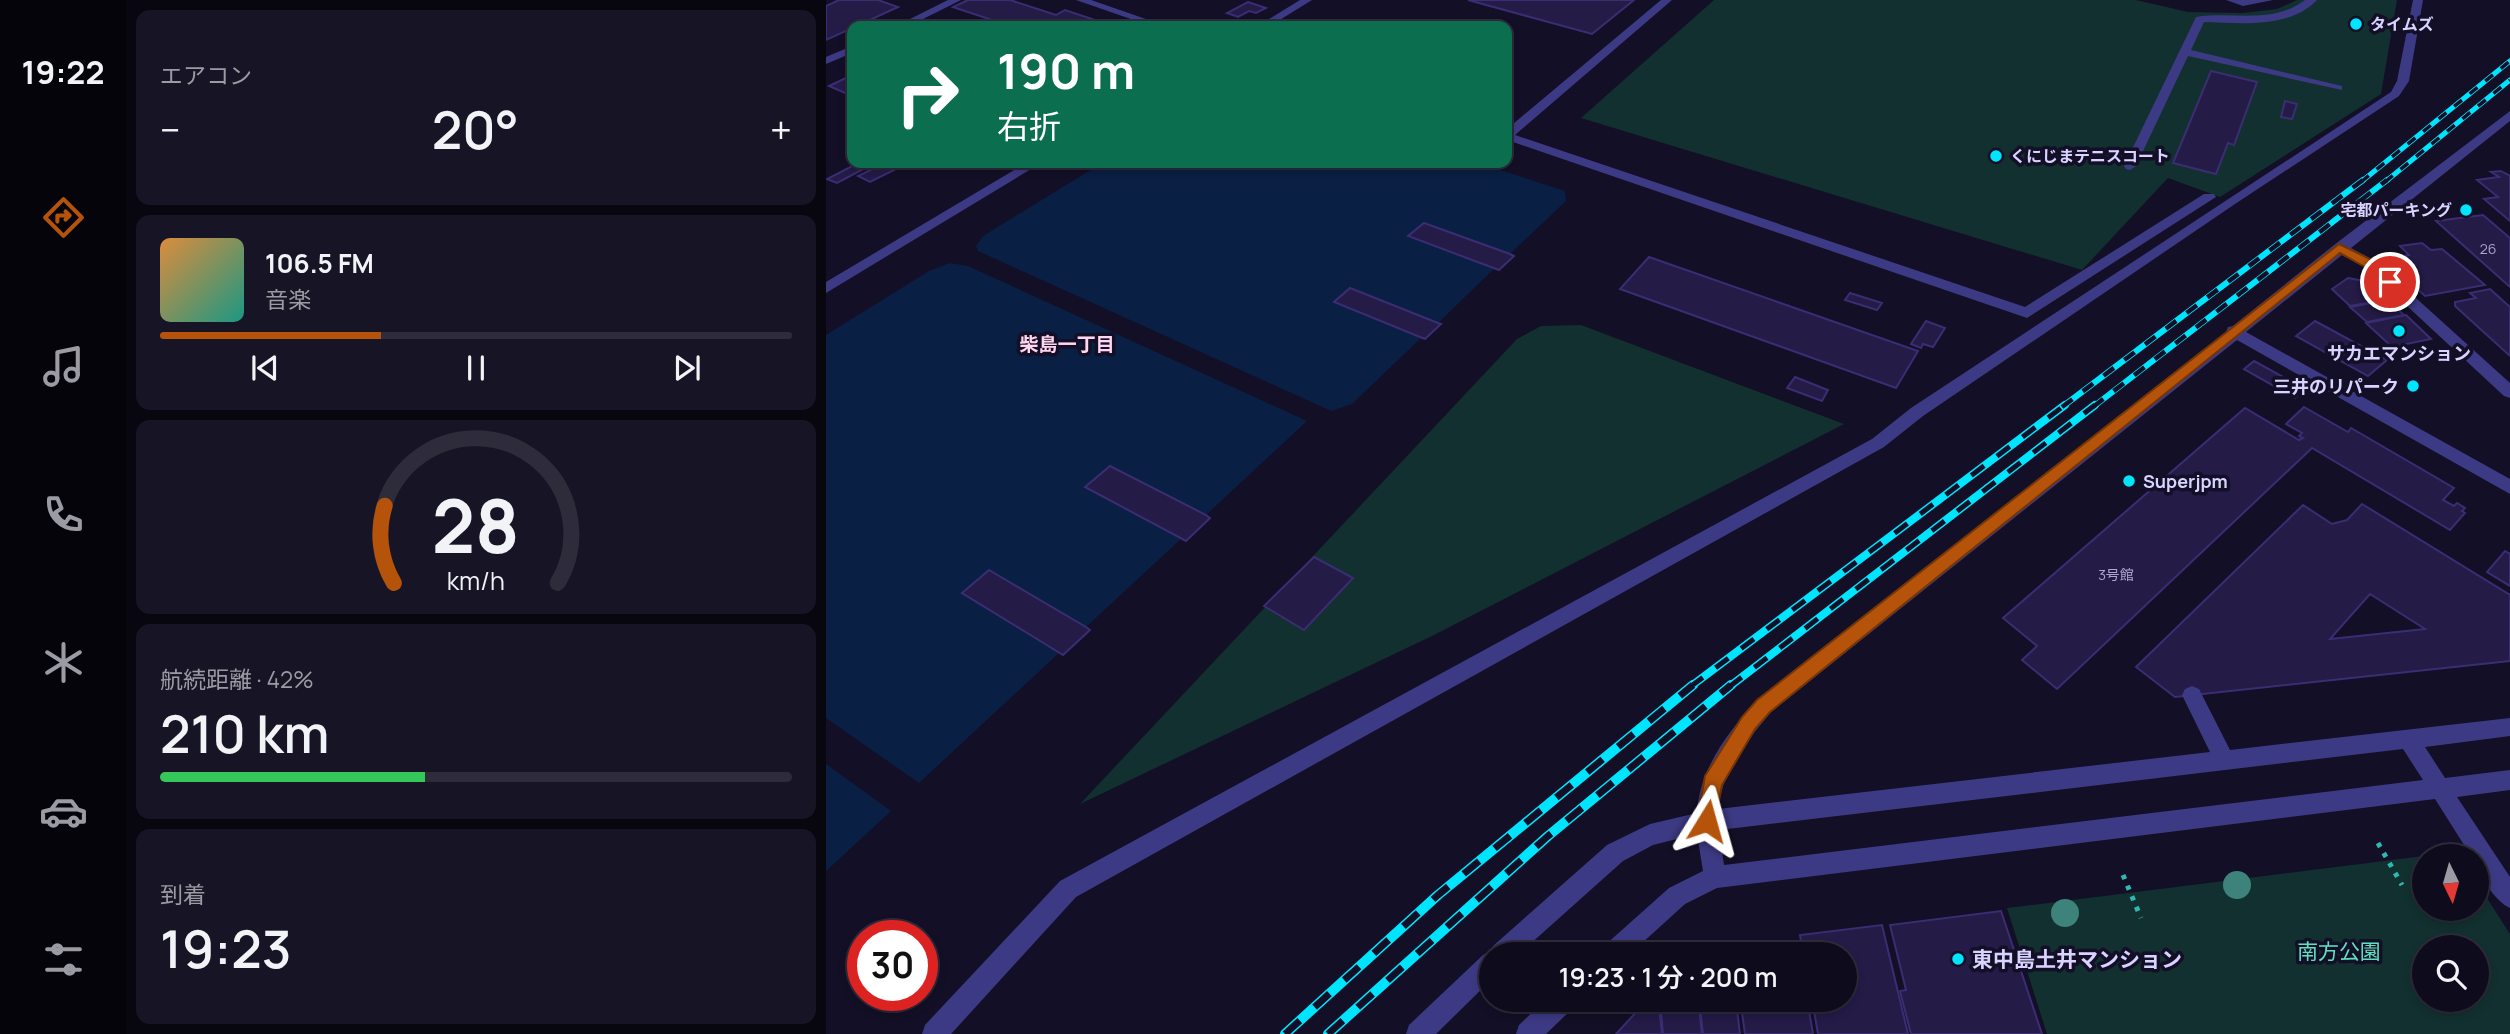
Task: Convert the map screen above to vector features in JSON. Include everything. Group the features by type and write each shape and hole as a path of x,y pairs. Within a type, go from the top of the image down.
{"street":[{"path":"912,21 956,0"},
{"path":"1081,0 1146,21"},
{"path":"1271,21 1307,0"},
{"path":"1512,132 1667,0"},
{"path":"2231,0 2244,3 2267,0"},
{"path":"2130,166 2200,19 2280,15 2297,10 2312,0"},
{"path":"933,1034 1068,889 1878,443 1917,412 2206,216 2395,94 2403,82 2417,0"},
{"path":"826,61 847,51"},
{"path":"2183,52 2338,88"},
{"path":"1715,877 1707,821 1712,783 1741,733 1764,706 2233,331 2510,115"},
{"path":"1512,138 2027,313 2209,197"},
{"path":"826,288 1027,168"},
{"path":"2339,248 2370,264 2510,392"},
{"path":"2233,331 2412,426 2510,487"},
{"path":"2192,695 2224,760"},
{"path":"1515,942 1615,853 1650,835 1707,821 2510,727"},
{"path":"2408,739 2510,897"},
{"path":"1625,942 1677,896 1715,877 2510,780"},
{"path":"1418,1034 1479,976"},
{"path":"1538,1031 1553,1012"}],"path":[{"path":"2378,843 2402,885"},
{"path":"2123,875 2141,918"}],"green space":[{"name":"くにじまテニスコート","path":"1714,0 2136,0 2188,12 2243,13 2277,9 2297,0 2397,0 2381,94 2220,197 2168,178 2082,270 1581,118"},
{"path":"1581,325 1844,424 1434,635 1080,804 1517,339 1541,326"},
{"name":"南方公園","path":"2412,857 2412,921 2489,921 2489,901 2510,934 2510,1034 2047,1034 2007,908"}],"water":[{"path":"1094,168 1494,168 1565,191 1566,201 1510,254 1424,223 1409,236 1495,268 1438,323 1334,302 1421,338 1352,404 1331,411 978,251 976,246 983,236"},
{"path":"950,263 968,266 1307,421 1206,515 1111,466 1086,487 1182,538 1086,627 962,593 1059,653 919,783 826,718 826,335 929,271"},
{"path":"826,764 891,811 826,871"}],"building":[{"path":"839,0 878,0 898,7 867,21 847,21 847,30 826,40 826,6"},
{"path":"968,0 1010,0 1056,15 1065,10 1098,21 995,21 953,7"},
{"path":"1468,0 1634,0 1592,34"},
{"path":"1248,2 1266,8 1256,13 1249,11 1238,17 1227,13"},
{"path":"2211,71 2257,82 2234,145 2228,143 2216,174 2173,163"},
{"path":"847,77 847,94 829,86"},
{"path":"2285,101 2297,104 2292,119 2281,117"},
{"path":"848,168 866,168 837,183 827,179"},
{"path":"875,168 898,168 870,182 858,176"},
{"path":"2501,171 2510,176 2510,221 2484,199 2498,197 2477,180 2499,177 2491,172"},
{"path":"2483,215 2510,238 2510,287 2436,221"},
{"path":"1424,223 1514,256 1499,270 1408,236"},
{"path":"2422,243 2431,250 2442,249 2485,285 2425,296 2384,259 2409,255 2400,246"},
{"path":"1649,257 1918,351 1896,388 1620,289"},
{"path":"2348,278 2370,282 2388,299 2350,306 2332,289"},
{"path":"1350,288 1441,324 1425,339 1334,302"},
{"path":"2490,289 2510,307 2510,356 2455,306 2455,302 2476,298 2470,293"},
{"path":"1850,293 1882,303 1877,310 1845,300"},
{"path":"2388,300 2404,315 2367,322 2350,307"},
{"name":"サカエマンション","path":"2406,315 2431,339 2392,347 2366,323"},
{"path":"1926,321 1945,328 1933,347 1923,344 1921,348 1911,344"},
{"path":"2315,321 2387,360 2368,376 2296,336"},
{"path":"2254,361 2305,389 2295,398 2244,369"},
{"path":"1795,377 1828,390 1822,401 1787,388"},
{"path":"2304,407 2348,432 2351,428 2454,488 2443,500 2454,506 2457,503 2465,508 2462,511 2465,513 2450,530 2312,448 2057,689 2022,660 2037,646 2003,618 2245,408 2299,440 2303,438 2299,436 2302,433 2286,424"},
{"path":"1110,466 1210,518 1186,541 1085,487"},
{"path":"2362,504 2510,595 2510,661 2175,697 2136,667 2303,505 2332,524 2347,520","holes":["2370,594 2425,629 2330,639"]},
{"path":"2505,551 2510,554 2510,586 2487,572"},
{"path":"1314,557 1353,578 1304,630 1264,606"},
{"path":"989,570 1090,630 1063,655 962,593"},
{"name":"東中島土井マンション","path":"2001,911 2042,1034 1911,1034 1900,991 1906,990 1890,925"},
{"path":"1882,925 1908,1034 1818,1034 1814,1012 1857,1012 1857,942 1801,942 1800,935"},
{"path":"1636,1012 1660,1012 1662,1034 1616,1034"},
{"path":"1661,1012 1699,1012 1702,1034 1663,1034"},
{"path":"1700,1012 1737,1012 1740,1034 1703,1034"},
{"path":"1742,1012 1809,1012 1813,1034 1745,1034"}],"railway":[{"path":"2361,182 2510,61"},
{"path":"2385,182 2510,80"},
{"path":"2062,407 2363,180"},
{"path":"2093,407 2387,180"},
{"path":"1690,687 2065,405"},
{"path":"1729,687 2095,405"},
{"path":"1285,1034 1438,895 1693,685"},
{"path":"1328,1034 1548,836 1731,685"}],"place":[{"name":"タイムズ","path":"2356,24"},
{"name":"くにじまテニスコート","path":"1996,156"},
{"name":"宅都パーキング","path":"2466,210"},
{"name":"サカエマンション","path":"2399,331"},
{"name":"三井のリパーク","path":"2413,386"},
{"name":"Superjpm","path":"2129,481"},
{"name":"東中島土井マンション","path":"1958,959"}],"district":[{"name":"柴島一丁目","path":"1067,344"}],"route":[{"path":"1707,821 1712,783 1748,723 1764,706 2233,331 2339,248 2370,264 2390,282"}]}
